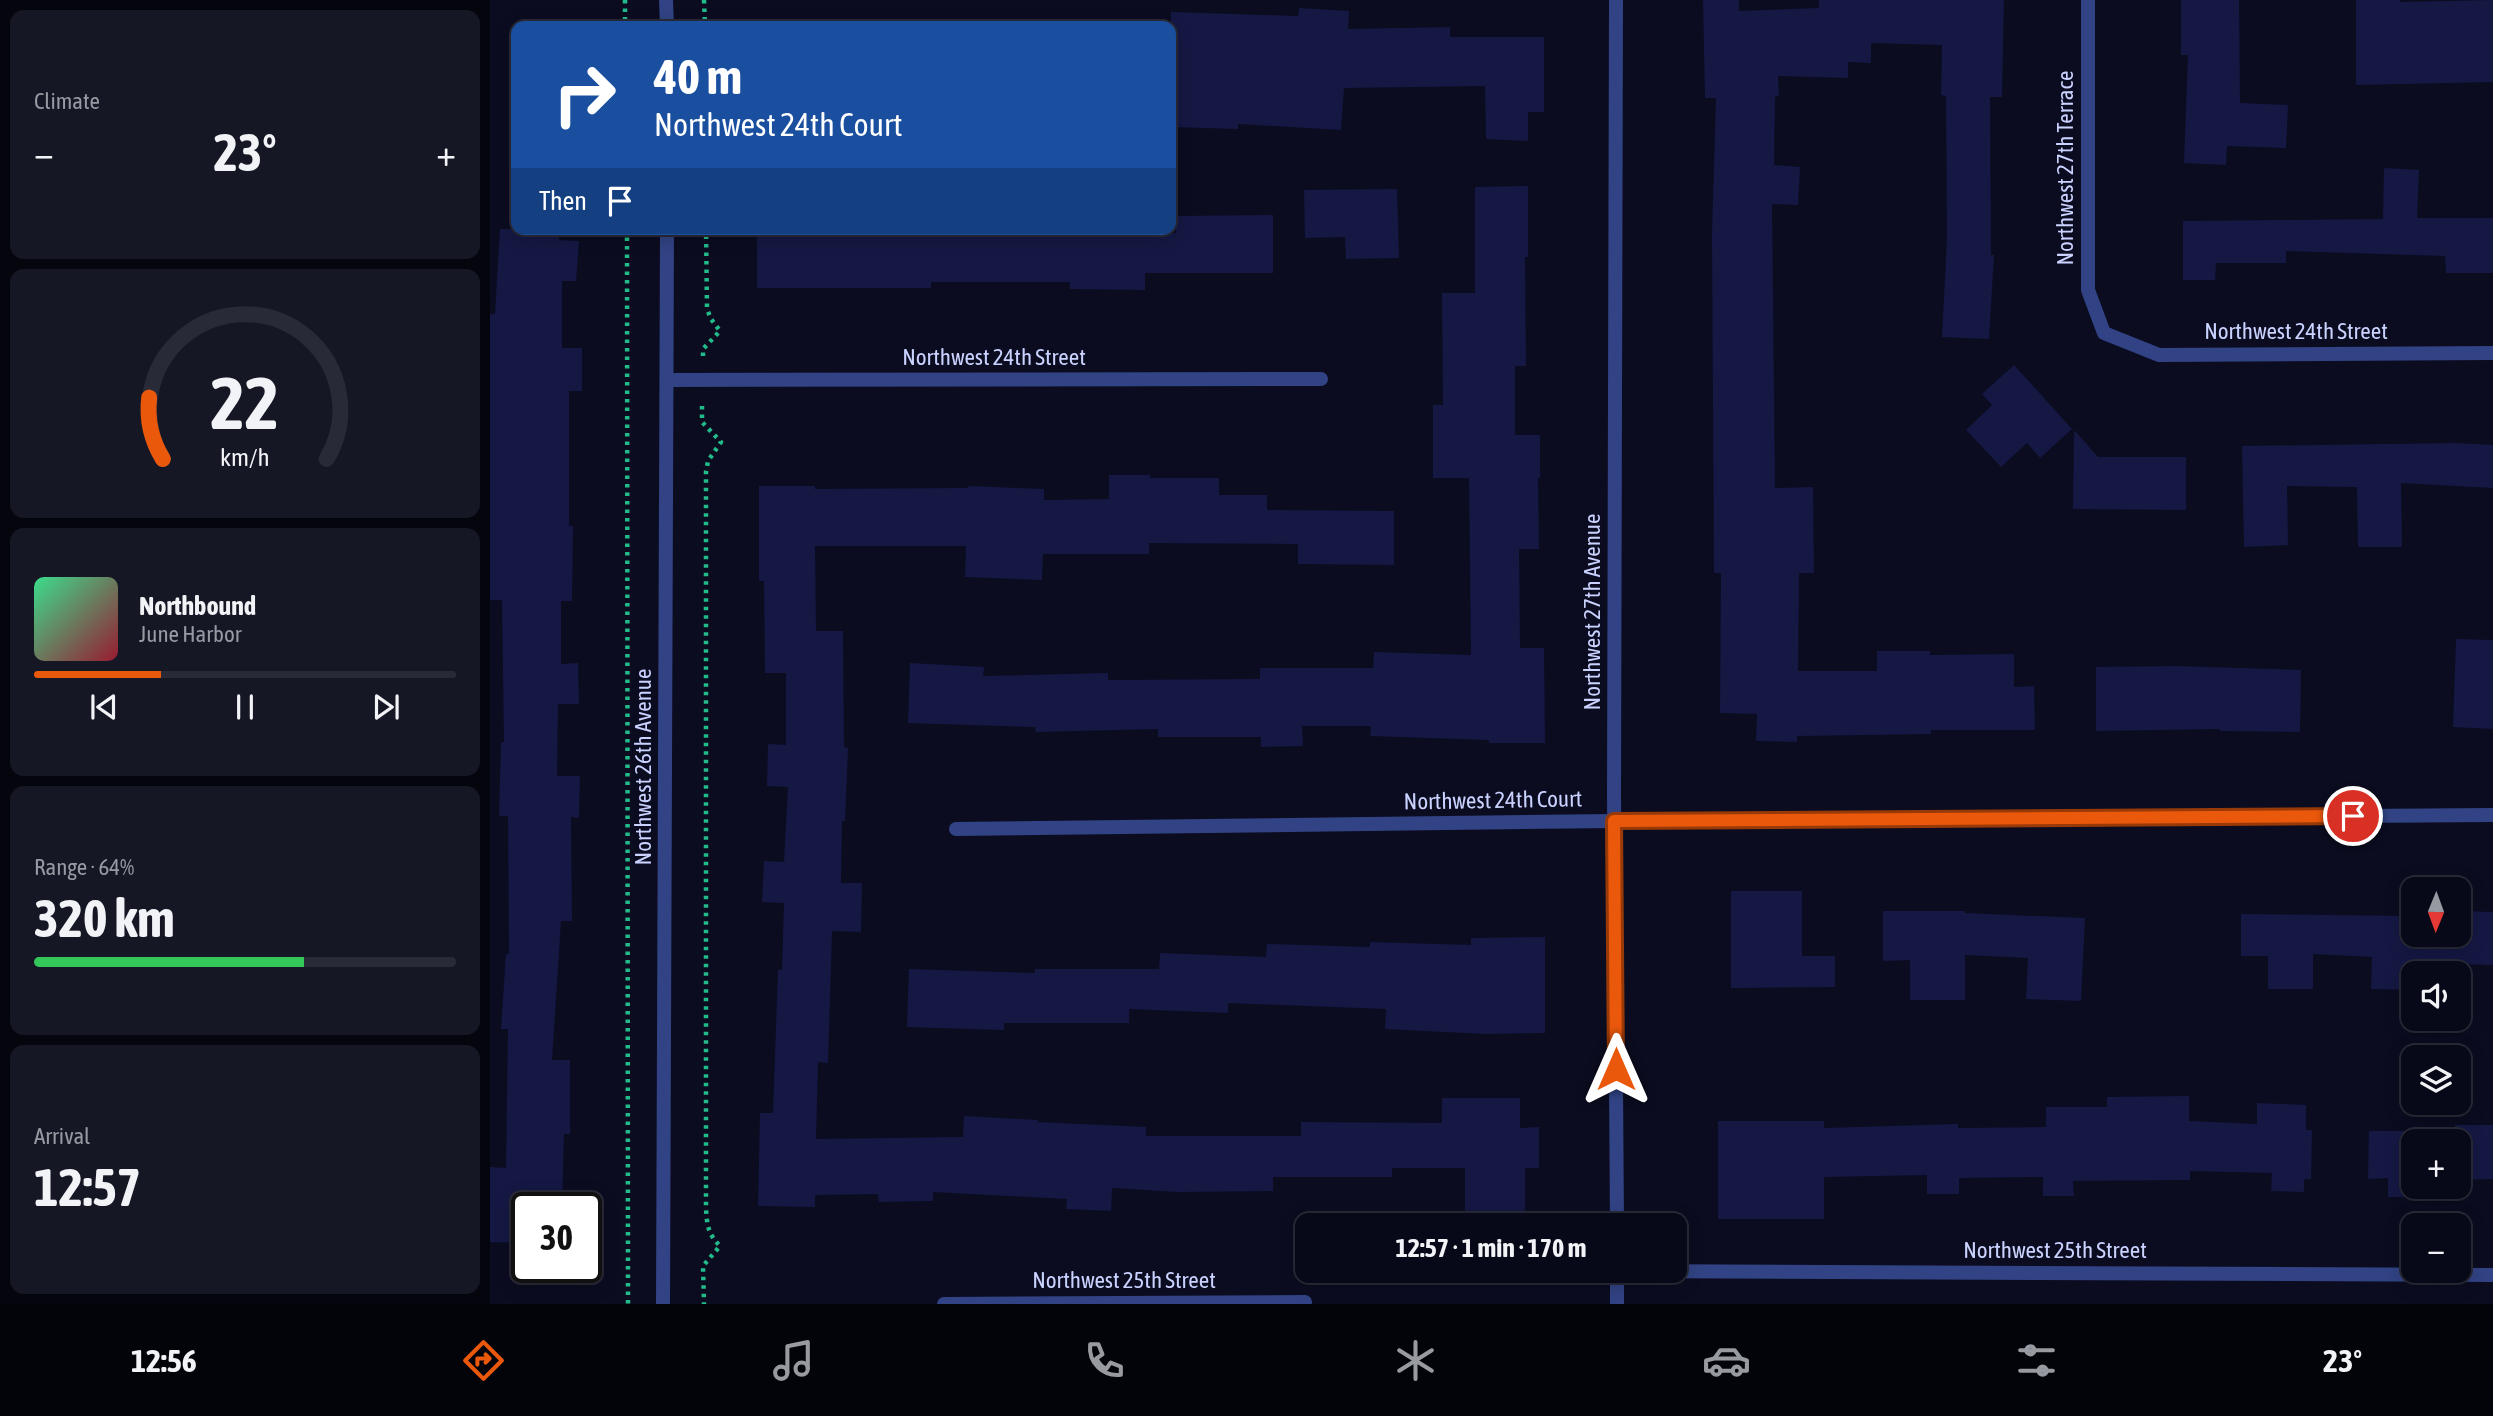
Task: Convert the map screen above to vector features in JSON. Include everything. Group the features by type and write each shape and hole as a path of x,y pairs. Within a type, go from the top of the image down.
{"street":[{"path":"666,0 667,21"},
{"name":"Northwest 27th Avenue","path":"1616,0 1616,1213"},
{"name":"Northwest 27th Terrace","path":"2088,0 2088,290 2104,333"},
{"name":"Northwest 26th Avenue","path":"663,1304 667,235"},
{"name":"Northwest 24th Street","path":"2104,333 2159,355 2493,353"},
{"name":"Northwest 24th Street","path":"667,380 1321,379"},
{"name":"Northwest 24th Court","path":"956,830 1614,821 2493,815"},
{"name":"Northwest 25th Street","path":"1687,1271 2493,1275"},
{"path":"1617,1283 1617,1304"},
{"name":"Northwest 25th Street","path":"944,1304 1305,1302"}],"path":[{"path":"625,0 625,21"},
{"path":"704,0 705,21"},
{"path":"627,235 628,1304"},
{"path":"704,1304 703,1266 720,1246 710,1236 706,1209 706,472 708,461 721,442 702,422 703,349 720,331 711,319 708,309 706,235"}],"building":[{"path":"1703,0 1739,0 1739,11 1819,8 1819,0 2004,0 2002,97 1990,97 1991,255 1994,255 1989,339 1942,337 1947,239 1946,96 1941,95 1942,45 1871,43 1871,63 1848,62 1848,78 1778,76 1774,165 1800,167 1798,205 1772,204 1775,488 1813,487 1814,573 1799,573 1798,671 1877,671 1877,651 1930,651 1930,655 2014,654 2014,687 2034,686 2035,730 1931,730 1931,734 1797,736 1797,742 1756,741 1757,714 1720,713 1721,573 1714,573 1712,233 1716,98 1705,98"},
{"path":"2181,0 2239,0 2240,103 2288,105 2286,148 2227,146 2226,165 2184,163 2188,55 2181,55"},
{"path":"2356,0 2493,0 2493,82 2356,85"},
{"path":"1299,8 1349,11 1348,29 1450,27 1450,37 1544,37 1544,112 1528,112 1528,141 1486,139 1485,86 1344,88 1341,130 1238,124 1238,129 1176,127 1176,21 1171,21 1171,12 1298,16"},
{"path":"2384,168 2419,170 2417,218 2493,218 2493,273 2446,273 2445,256 2286,251 2286,263 2216,263 2215,280 2183,280 2183,221 2383,219"},
{"path":"1528,186 1528,257 1525,257 1526,366 1515,366 1515,435 1540,435 1539,549 1519,549 1520,648 1544,648 1545,743 1489,743 1489,740 1370,736 1371,726 1302,726 1303,746 1261,747 1261,737 1158,737 1158,729 1036,732 1035,727 908,723 910,663 984,667 983,676 1108,673 1108,680 1260,679 1260,668 1373,668 1374,652 1471,655 1469,478 1433,478 1433,405 1443,405 1442,293 1475,293 1475,187"},
{"path":"1397,189 1399,258 1346,259 1345,237 1305,238 1304,190"},
{"path":"1273,215 1273,273 1145,273 1145,290 1070,289 1070,282 931,282 931,288 757,288 757,235 1176,235 1176,216"},
{"path":"500,229 511,229 511,235 559,235 559,240 579,241 576,281 562,281 562,348 582,348 582,391 569,391 572,601 561,601 561,664 578,663 579,704 558,704 557,776 580,776 579,818 571,817 572,921 561,921 552,1060 570,1060 570,1134 564,1134 562,1192 511,1192 511,1243 490,1242 490,1167 506,1168 508,1029 501,1029 506,954 509,954 508,816 499,816 501,742 504,742 502,600 490,600 490,314 495,314"},
{"path":"2014,365 2072,429 2040,458 2027,443 2001,467 1966,430 1992,405 1982,394"},
{"path":"2074,430 2098,457 2186,457 2186,510 2073,509"},
{"path":"2456,443 2493,445 2493,488 2401,483 2402,547 2358,547 2357,487 2287,486 2288,545 2244,547 2242,446"},
{"path":"1109,475 1150,475 1150,478 1219,478 1219,495 1267,495 1267,510 1394,511 1394,565 1298,564 1298,544 1149,543 1149,554 1043,554 1042,580 965,577 966,546 815,546 816,631 843,631 844,747 848,748 845,821 842,821 841,883 862,883 861,932 832,931 828,1063 818,1062 816,1139 963,1137 964,1116 1146,1127 1146,1136 1301,1136 1301,1122 1442,1123 1442,1098 1520,1098 1520,1128 1539,1127 1539,1168 1525,1168 1525,1213 1465,1213 1465,1168 1392,1168 1392,1177 1273,1177 1273,1191 1178,1192 1112,1188 1111,1211 1066,1209 1067,1199 933,1192 933,1201 879,1202 878,1194 815,1195 815,1207 758,1206 760,1113 773,1113 778,970 782,970 784,903 762,902 764,861 784,862 788,787 767,786 768,744 786,745 786,673 765,673 764,581 759,581 759,486 815,486 815,489 968,486 1044,489 1044,500 1109,499"},
{"path":"2456,639 2493,640 2493,729 2453,727"},
{"path":"2177,666 2301,670 2300,732 2220,729 2096,731 2096,667"},
{"path":"1731,891 1802,891 1802,956 1835,956 1835,987 1731,988"},
{"path":"1883,911 1965,911 2085,918 2081,1001 2026,999 2028,958 1965,955 1965,1000 1910,1000 1910,960 1883,961"},
{"path":"2471,911 2493,912 2493,965 2471,964 2471,961 2401,961 2401,990 2371,989 2372,957 2313,954 2313,989 2268,989 2268,956 2241,956 2241,914 2401,916 2401,947 2471,947"},
{"path":"1545,937 1545,1033 1486,1034 1385,1029 1386,1009 1228,1003 1228,1013 1129,1009 1129,1023 1004,1023 1004,1030 907,1027 909,969 1035,973 1035,969 1159,969 1160,953 1266,957 1267,944 1370,947 1370,942 1471,945 1471,938"},
{"path":"2189,1096 2189,1121 2257,1124 2257,1103 2306,1105 2306,1130 2312,1130 2311,1179 2304,1179 2304,1192 2271,1191 2272,1173 2190,1171 2190,1180 2073,1181 2074,1196 2043,1196 2043,1177 1959,1178 1959,1194 1927,1194 1927,1175 1824,1177 1824,1219 1718,1219 1718,1121 1824,1121 1824,1128 1958,1124 1958,1128 2046,1127 2046,1107 2107,1107 2107,1097"},
{"path":"2455,1125 2493,1125 2493,1179 2471,1180 2471,1129 2455,1129"},
{"path":"2369,1131 2401,1131 2401,1197 2388,1197 2388,1178 2368,1179"}],"route":[{"path":"1616,1069 1614,821 2353,816"}]}
